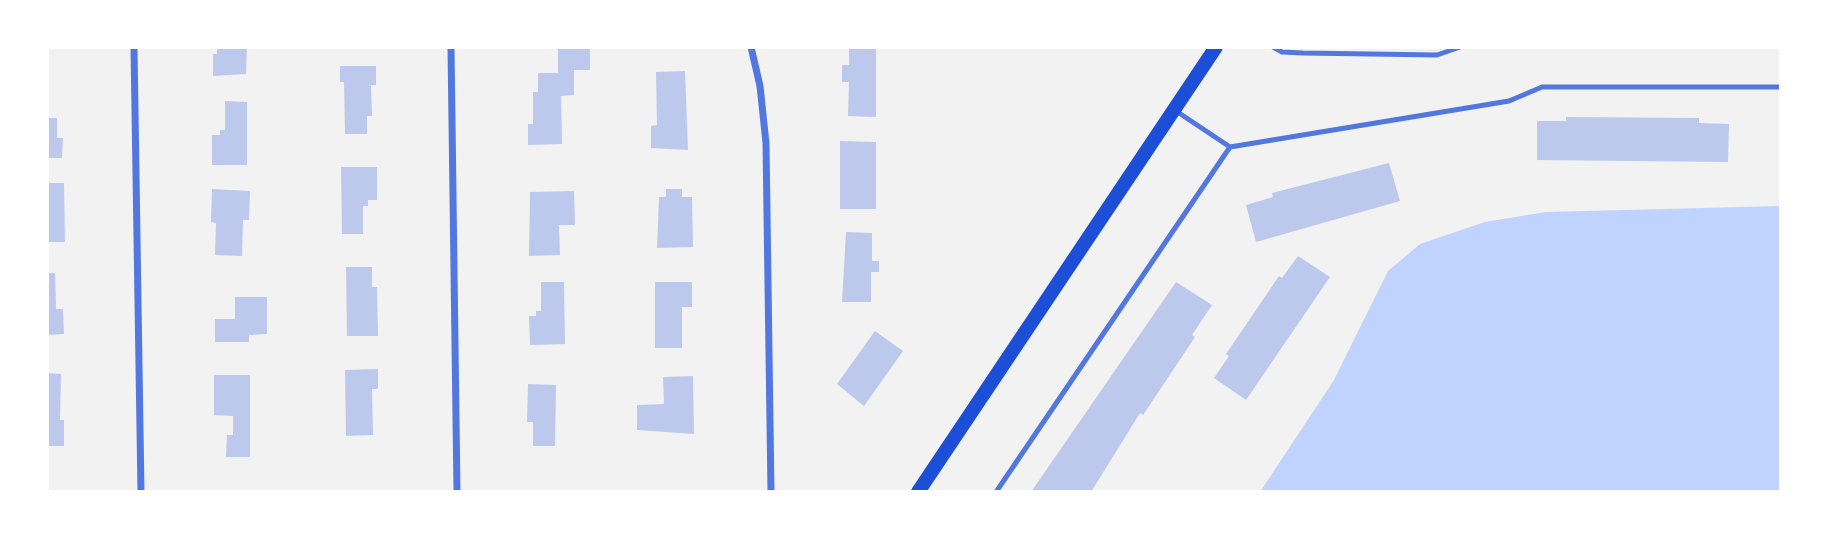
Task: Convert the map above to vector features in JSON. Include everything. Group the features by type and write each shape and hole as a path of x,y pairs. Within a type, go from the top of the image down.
{"main road":[{"path":"918,492 1216,47"}],"street":[{"path":"134,47 141,492"},
{"path":"451,47 457,492"},
{"path":"751,47 762,96 766,143 771,492"}],"lane":[{"path":"1273,47 1282,52 1345,50 1437,55 1460,47"},
{"path":"1174,110 1230,147 1508,101 1542,87 1781,87"},
{"path":"996,492 1230,147"}],"water":[{"path":"1781,206 1781,492 1260,492 1334,380 1388,271 1420,244 1485,222 1546,212"}],"building":[{"path":"217,47 247,47 246,74 213,76 213,54 217,54"},
{"path":"558,47 590,47 590,70 574,70 574,95 561,96 562,144 528,145 528,124 533,124 533,92 538,92 538,73 558,73"},
{"path":"849,47 876,48 876,117 848,116 849,82 842,82 842,65 849,65"},
{"path":"340,66 376,66 376,85 371,85 372,116 367,116 367,134 345,134 344,82 340,82"},
{"path":"685,71 688,150 651,148 651,126 657,125 656,72"},
{"path":"225,101 247,102 247,165 212,165 212,135 220,135 220,130 225,130"},
{"path":"1566,117 1699,118 1699,123 1729,124 1728,162 1537,160 1537,121 1566,121"},
{"path":"47,118 57,118 57,138 63,138 62,158 47,158"},
{"path":"840,141 876,142 876,209 840,209"},
{"path":"1389,163 1400,201 1256,242 1246,205 1273,197 1272,193"},
{"path":"341,167 377,167 377,200 368,200 368,206 363,206 363,234 342,234"},
{"path":"47,183 64,183 65,242 47,242"},
{"path":"212,189 250,191 249,220 243,220 242,256 215,255 216,223 211,222"},
{"path":"666,189 682,189 682,197 692,197 693,247 657,248 659,197 666,197"},
{"path":"574,191 575,225 559,225 560,255 529,256 530,192"},
{"path":"846,232 872,233 872,261 879,261 879,272 871,272 871,302 842,302"},
{"path":"1298,256 1330,277 1246,400 1214,378 1229,356 1226,354 1279,276 1282,278"},
{"path":"346,267 372,267 372,287 377,287 378,336 347,336"},
{"path":"47,273 55,273 56,309 63,309 64,334 47,335"},
{"path":"541,282 564,282 565,344 530,345 529,316 536,316 536,311 541,311"},
{"path":"655,282 692,282 692,307 682,307 682,348 655,348"},
{"path":"1176,282 1212,305 1192,335 1195,337 1143,415 1140,413 1091,492 1031,492"},
{"path":"235,297 267,297 267,334 249,335 249,342 215,342 215,319 235,319"},
{"path":"875,331 903,351 864,406 837,384"},
{"path":"378,369 378,389 372,389 373,435 346,436 345,370"},
{"path":"47,373 61,374 60,420 64,420 64,446 47,446"},
{"path":"214,375 250,375 250,457 226,457 227,435 233,435 233,416 214,415"},
{"path":"693,376 694,434 637,430 637,405 664,404 663,377"},
{"path":"528,384 556,385 555,446 533,446 533,422 527,422"}]}
